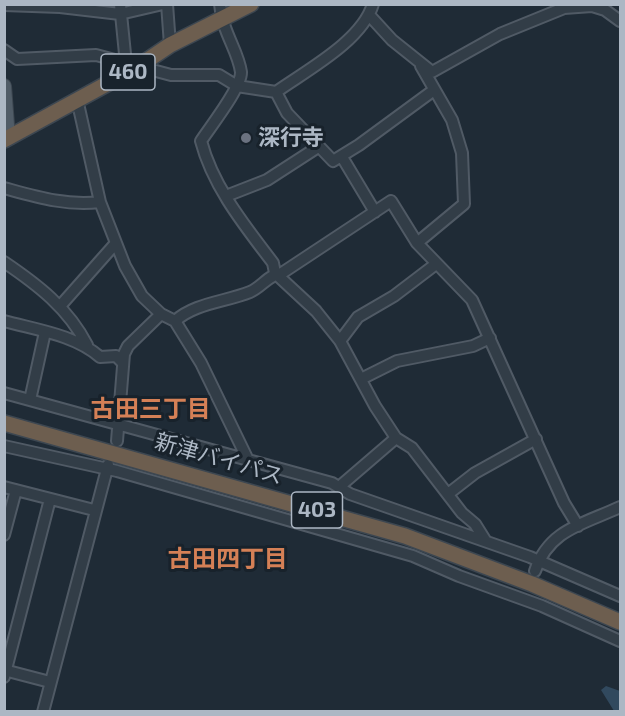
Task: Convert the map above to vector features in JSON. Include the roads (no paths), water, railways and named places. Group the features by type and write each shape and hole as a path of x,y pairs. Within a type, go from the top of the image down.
{"highway":[{"name":"460","path":"6,139 131,66 251,4"},
{"name":"新津バイパス","path":"4,423 405,536 532,584 621,622"}],"main road":[{"path":"4,86 6,139"}],"street":[{"path":"4,5 8,8 120,9 165,4 170,45"},
{"path":"220,4 221,21 241,73 237,86 201,141 226,196 273,263 275,273 316,311 340,340 396,438 412,448 462,513 475,524 485,540"},
{"path":"4,50 17,59 96,55 171,75 219,75 237,86 276,92 356,34 370,16 373,4"},
{"path":"370,16 392,40 432,72 437,72 500,34 562,6 592,6 605,10 621,21"},
{"path":"120,9 131,66"},
{"path":"417,243 464,204 462,153 452,120 419,63"},
{"path":"276,92 287,113 333,161 342,157 434,90"},
{"path":"78,99 100,202 125,266 142,296 160,314 175,321 201,363 247,458"},
{"path":"226,196 267,180 318,147"},
{"path":"342,157 375,212"},
{"path":"4,188 63,203 78,205 100,202"},
{"path":"175,321 182,314 204,305 252,291 275,273 282,273 391,201 417,243 472,300 578,526"},
{"path":"61,305 116,243"},
{"path":"4,262 61,305 77,325 87,345 100,357 116,356 122,362"},
{"path":"340,340 358,317 394,296 436,264"},
{"path":"117,441 120,426 122,362 128,346 160,314"},
{"path":"4,321 87,345"},
{"path":"30,400 45,332"},
{"path":"361,379 397,361 473,346 490,338"},
{"path":"4,393 120,426 247,458 339,487 350,494 485,540 537,566 621,596"},
{"path":"339,487 396,438"},
{"path":"448,494 475,473 536,439"},
{"path":"4,446 108,467 413,556 525,597 621,641"},
{"path":"43,711 94,510 108,467"},
{"path":"4,487 94,510"},
{"path":"4,535 16,490"},
{"path":"51,499 10,636 5,673 51,682"},
{"path":"537,566 550,542 578,526 621,507"}],"water":[{"path":"606,686 620,691 620,711 614,711 601,690"}],"place":[{"name":"深行寺","path":"246,138"}],"district":[{"name":"古田三丁目","path":"151,409"},
{"name":"古田四丁目","path":"228,559"}]}
